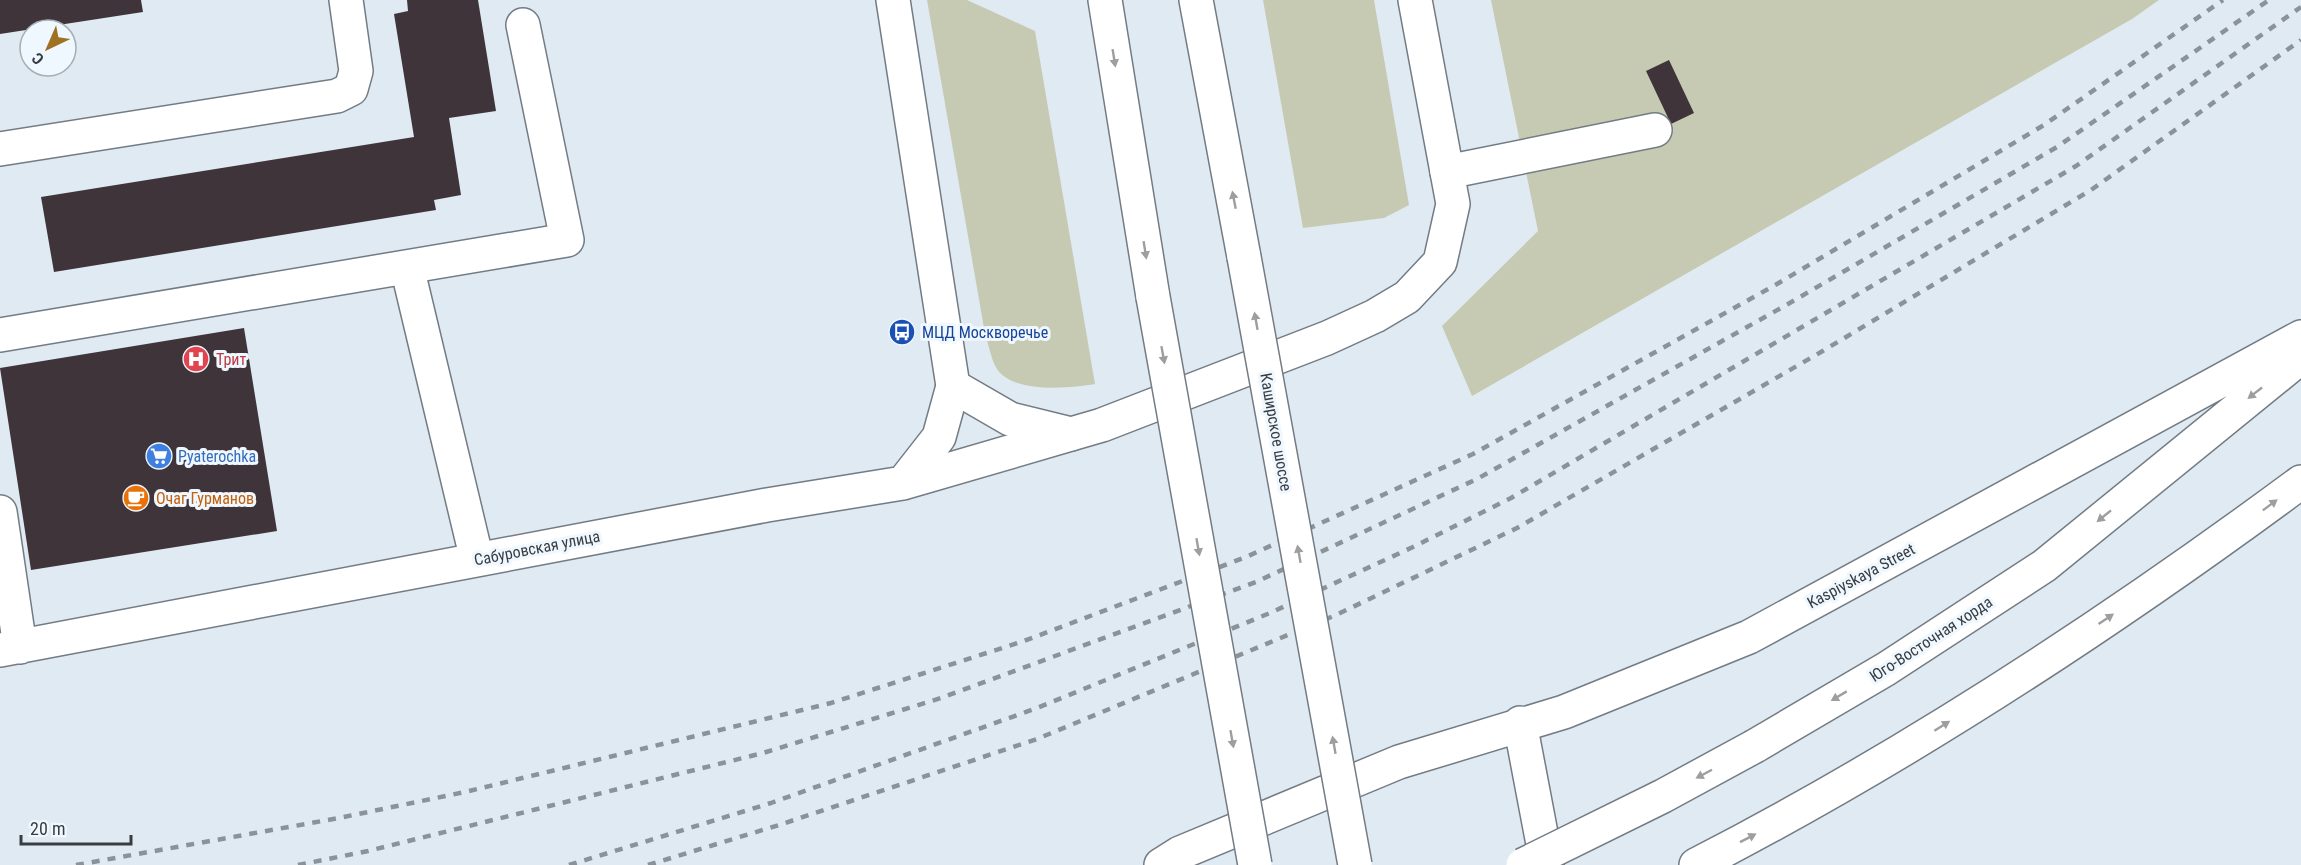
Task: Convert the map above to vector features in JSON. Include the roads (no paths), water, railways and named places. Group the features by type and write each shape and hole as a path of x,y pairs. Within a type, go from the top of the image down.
{"main road":[{"path":"0,149 337,96 351,89 357,71 346,0"},
{"path":"893,0 953,386 939,436 903,483"},
{"path":"1105,0 1153,297 1255,865"},
{"name":"Каширское шоссе","path":"1196,0 1355,865"},
{"name":"Сабуровская улица","path":"10,648 767,505 903,483 1102,425 1327,338 1407,297 1440,262 1453,204 1415,0"},
{"path":"0,335 567,240 524,25"},
{"path":"1447,172 1655,130"},
{"path":"407,267 477,560"},
{"name":"Kaspiyskaya Street","path":"1161,865 1180,853 1399,762 1520,723 1564,712 1749,637 2301,337"},
{"name":"Юго-Восточная хорда","path":"1523,865 1663,796 1755,746 1886,669 2044,566 2301,357"},
{"path":"953,386 1010,419 1071,434"},
{"path":"1696,865 1773,826 1988,698 2238,529 2301,482"},
{"path":"0,512 10,648"},
{"path":"1520,723 1547,865"}],"railway":[{"path":"76,865 339,818 465,792 831,703 1024,641 1246,557 1473,454 1777,284 2044,125 2223,0"},
{"path":"298,865 368,851 763,753 941,698 1256,582 1477,479 1788,304 2057,147 2269,0"},
{"path":"569,865 771,803 1037,708 1270,613 1413,547 1511,498 2076,166 2301,7"},
{"path":"648,865 779,825 1037,739 1336,615 1517,528 1821,352 2091,190 2301,40"}],"place":[{"name":"МЦД Москворечье","path":"902,332"},
{"name":"Трит","path":"196,359"},
{"name":"Pyaterochka","path":"159,456"},
{"name":"Очаг Гурманов","path":"136,498"}]}
